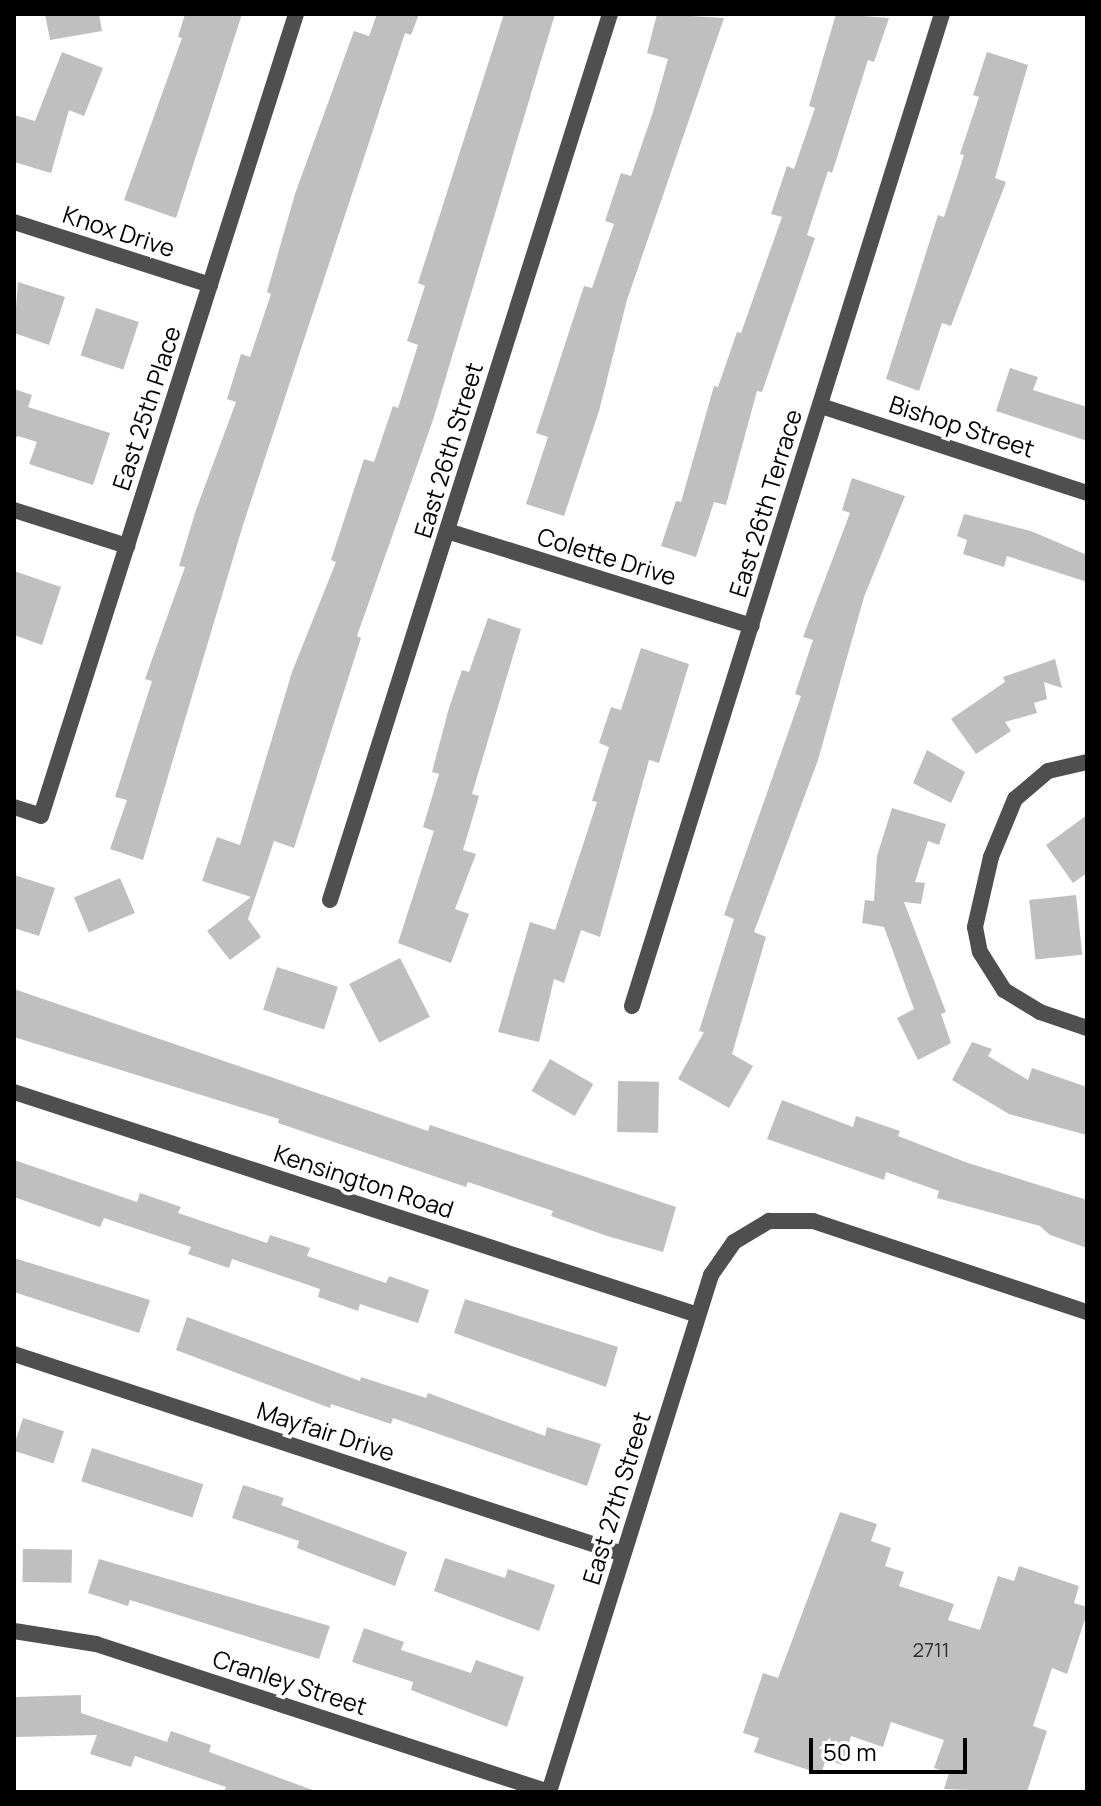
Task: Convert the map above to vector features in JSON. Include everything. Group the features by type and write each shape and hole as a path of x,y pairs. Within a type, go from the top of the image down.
{"street":[{"name":"East 25th Place","path":"14,807 41,816 296,14"},
{"name":"East 26th Street","path":"330,900 610,14"},
{"name":"East 26th Terrace","path":"632,1006 942,14"},
{"name":"Knox Drive","path":"14,222 210,285"},
{"name":"Bishop Street","path":"821,406 1087,493"},
{"path":"14,510 127,546"},
{"name":"Colette Drive","path":"447,531 752,626"},
{"path":"1087,762 1048,771 1030,783 1004,816 975,927 990,973 1022,1004 1087,1028"},
{"name":"Kensington Road","path":"14,1092 698,1315"},
{"name":"East 27th Street","path":"549,1792 698,1315 721,1258 749,1231 778,1219 813,1221 1087,1312"},
{"name":"Mayfair Drive","path":"14,1354 623,1554"},
{"name":"Cranley Street","path":"14,1631 96,1644 549,1792"}],"building":[{"path":"45,14 99,14 102,31 50,40"},
{"path":"185,14 242,14 176,218 124,200 182,38 178,37"},
{"path":"377,14 419,14 411,35 405,33 243,525 143,860 110,849 127,800 115,797 152,681 145,679 185,567 179,566 196,510 236,402 227,399 241,354 250,357 271,294 267,292 295,194 354,31 369,36"},
{"path":"504,14 555,14 433,420 357,636 361,638 294,848 274,841 248,919 261,937 230,960 207,931 251,897 202,881 217,837 240,845 292,672 336,562 331,560 364,459 374,462 393,406 398,408 418,345 407,341 425,286 418,283"},
{"path":"657,14 724,18 627,300 599,411 564,516 526,504 548,437 536,433 584,286 592,288 614,224 605,221 621,173 631,176 653,112 668,59 647,53"},
{"path":"836,14 889,18 874,62 868,60 832,173 828,171 807,235 815,238 762,392 757,391 726,505 714,502 696,557 661,546 676,501 681,502 714,386 718,387 737,332 741,333 782,217 771,214 787,166 794,169 815,108 809,106"},
{"path":"62,52 103,68 84,116 69,110 51,173 14,162 14,115 35,121"},
{"path":"987,52 1028,65 995,178 1006,182 951,326 942,323 919,391 886,379 938,215 944,217 964,155 960,154 979,97 973,95"},
{"path":"18,282 65,297 49,345 14,333"},
{"path":"96,308 139,322 123,369 81,356"},
{"path":"1010,368 1038,377 1033,390 1087,407 1087,441 996,411"},
{"path":"14,389 32,395 28,407 110,433 93,485 29,464 37,442 18,436 14,439"},
{"path":"852,478 905,496 864,597 818,760 754,932 766,937 732,1054 753,1066 729,1108 678,1079 704,1032 699,1031 734,919 724,915 801,696 795,694 813,640 803,637 850,513 842,510"},
{"path":"964,514 1031,531 1087,555 1087,582 1007,556 1004,567 963,554 967,540 957,536"},
{"path":"14,571 61,587 42,645 14,635"},
{"path":"488,618 521,629 472,794 479,796 463,850 476,854 455,909 469,914 451,963 398,943 434,831 423,827 439,774 432,772 449,708 462,670 469,672"},
{"path":"641,648 689,664 659,763 649,760 600,937 581,930 564,983 554,979 539,1042 498,1032 530,922 555,930 597,802 592,801 609,747 599,743 611,707 621,710"},
{"path":"1055,659 1062,688 1044,682 1047,699 1034,703 1037,713 1005,722 1011,731 976,754 951,719 1005,682 1003,677"},
{"path":"927,750 965,772 951,803 913,783"},
{"path":"892,808 946,824 939,845 928,841 915,882 925,883 921,904 904,902 946,1012 941,1014 951,1043 918,1060 897,1018 914,1009 884,927 862,923 865,900 874,901 877,856"},
{"path":"1087,815 1087,873 1073,883 1046,845"},
{"path":"14,875 55,888 39,936 14,928"},
{"path":"120,878 135,913 89,933 74,898"},
{"path":"1076,895 1082,955 1036,960 1029,900"},
{"path":"400,958 430,1017 379,1043 349,984"},
{"path":"277,967 338,987 324,1030 263,1010"},
{"path":"14,989 428,1131 430,1125 676,1207 663,1252 551,1216 553,1211 468,1182 466,1187 278,1123 279,1119 14,1037"},
{"path":"972,1042 992,1049 988,1056 1028,1080 1032,1068 1087,1087 1087,1135 1009,1114 952,1080"},
{"path":"550,1059 593,1084 575,1116 532,1091"},
{"path":"618,1081 659,1082 658,1133 617,1132"},
{"path":"782,1100 853,1127 856,1116 900,1131 898,1136 968,1163 1087,1200 1087,1248 1050,1235 1040,1226 937,1198 939,1191 886,1172 884,1180 767,1139"},
{"path":"14,1160 137,1202 140,1193 181,1207 178,1213 267,1243 270,1235 310,1248 307,1256 386,1283 389,1276 429,1290 418,1323 360,1304 358,1311 318,1297 320,1289 232,1259 229,1268 188,1254 191,1247 104,1218 100,1227 14,1197"},
{"path":"14,1258 150,1300 139,1333 14,1292"},
{"path":"465,1299 618,1347 606,1387 454,1333"},
{"path":"187,1317 360,1381 361,1377 426,1398 428,1393 545,1436 547,1427 601,1444 587,1486 393,1418 391,1424 331,1404 330,1408 176,1350"},
{"path":"23,1418 64,1431 53,1464 14,1451"},
{"path":"92,1448 203,1484 192,1517 81,1481"},
{"path":"243,1485 284,1498 281,1505 407,1552 395,1586 297,1548 299,1541 232,1518"},
{"path":"840,1512 877,1524 871,1541 891,1548 885,1566 904,1572 899,1586 954,1604 948,1620 980,1630 998,1576 1014,1581 1019,1566 1079,1586 1074,1603 1087,1607 1087,1613 1067,1674 1052,1668 1033,1726 1047,1731 1027,1792 944,1789 949,1773 934,1768 944,1740 891,1722 883,1747 851,1736 842,1765 826,1759 821,1774 754,1752 759,1738 743,1733 763,1673 778,1678"},
{"path":"23,1549 72,1550 71,1583 22,1582"},
{"path":"445,1558 505,1578 508,1569 555,1585 539,1631 434,1591"},
{"path":"99,1559 330,1626 319,1659 130,1600 128,1606 88,1593"},
{"path":"364,1628 404,1642 401,1650 471,1673 476,1660 524,1677 507,1727 411,1690 413,1682 352,1662"},
{"path":"81,1695 81,1713 167,1742 171,1731 211,1745 209,1752 318,1792 224,1792 226,1787 135,1756 131,1767 90,1754 97,1735 16,1737 15,1697"}]}
